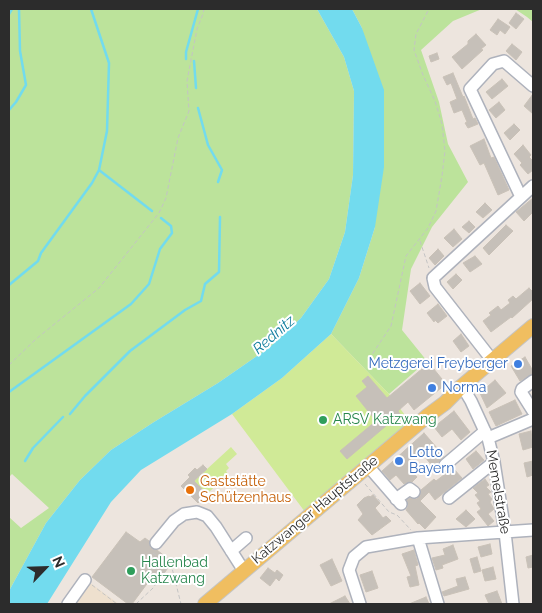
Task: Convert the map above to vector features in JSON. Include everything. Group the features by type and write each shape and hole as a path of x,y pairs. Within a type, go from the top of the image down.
{"main road":[{"name":"Katzwanger Hauptstraße","path":"205,604 426,417 441,398 462,386 533,326"}],"street":[{"path":"520,197 470,89 493,64 504,61 533,86"},
{"path":"492,360 435,287 433,278 533,186"},
{"path":"533,381 522,389 521,392 533,410"},
{"name":"Memelstraße","path":"462,386 472,401 486,434 494,462 505,532 513,604"},
{"path":"445,465 486,434 533,419"},
{"path":"449,498 494,462"},
{"path":"362,470 399,501 410,489 414,492"},
{"path":"152,546 174,521 184,514 197,512 207,516 244,571"},
{"path":"360,604 349,570 354,557 366,547 418,538 533,530"},
{"path":"231,551 246,538"},
{"path":"418,538 438,604"},
{"path":"68,604 85,580"}],"path":[{"path":"9,365 36,339 99,288 159,214 166,198 178,138 189,112 187,81 197,29 204,14 204,9"},
{"path":"369,359 391,326 406,256 420,241 436,211 442,176 445,151 442,124 435,101 414,50 416,34 429,9"},
{"path":"420,241 433,278"},
{"path":"362,470 389,512 397,515 418,538"},
{"path":"152,546 172,568 180,604"},
{"path":"136,604 153,588 170,566"},
{"path":"85,580 117,604"}],"shaded area":[{"path":"89,582 119,604 72,604"}],"green space":[{"path":"9,9 317,9 344,57 354,91 353,175 345,232 329,279 301,318 270,347 218,383 111,450 80,480 46,523 9,591 9,517 21,528 49,508 12,474 9,477"},
{"path":"352,9 482,9 453,21 421,50 439,102 448,144 468,182 432,227 411,269 402,330 427,361 389,394 331,334 359,278 375,227 362,28"},
{"path":"515,9 533,9 533,22 527,17"},
{"name":"ARSV Katzwang","path":"331,334 389,394 414,427 308,516 232,414 282,378"},
{"path":"231,447 237,454 226,464 229,468 226,471 228,474 207,494 194,481"}],"water":[{"path":"317,9 352,9 362,28 384,90 384,167 375,227 359,278 331,334 282,378 232,414 141,470 111,502 47,604 9,604 9,591 46,523 80,480 111,450 218,383 270,347 301,318 329,279 345,232 353,175 354,91 344,57"}],"building":[{"path":"516,13 524,19 516,29 509,23"},
{"path":"498,19 510,27 505,34 500,30 497,35 490,30"},
{"path":"476,34 486,45 462,69 452,57 468,44 468,41"},
{"path":"512,44 522,52 516,60 506,51"},
{"path":"437,53 439,59 431,62 429,56"},
{"path":"453,73 473,119 475,118 478,124 468,128 462,110 454,113 450,102 457,99 451,83 447,85 443,77"},
{"path":"502,79 508,86 492,99 486,92"},
{"path":"533,94 533,114 524,106"},
{"path":"499,102 505,110 496,118 489,110"},
{"path":"514,124 520,130 510,140 504,133"},
{"path":"484,139 491,158 494,157 509,190 498,195 484,163 480,165 470,146"},
{"path":"523,145 533,161 533,170 528,174 514,154"},
{"path":"533,198 533,212 524,221 516,212"},
{"path":"485,203 492,210 483,218 476,212"},
{"path":"469,221 475,227 469,233 462,227"},
{"path":"506,225 513,231 489,255 483,248"},
{"path":"454,229 462,239 453,247 444,238"},
{"path":"438,249 444,256 435,265 429,258"},
{"path":"475,256 482,264 470,272 463,263"},
{"path":"456,274 462,280 453,289 447,282"},
{"path":"420,283 430,296 420,304 410,291"},
{"path":"529,288 533,292 533,299 512,318 491,332 483,321 491,315 489,313 498,306 501,310 510,303 508,300 513,296 516,299"},
{"path":"438,304 447,316 438,323 435,320 434,322 427,313"},
{"path":"461,334 469,346 461,352 453,341"},
{"path":"525,357 533,374 520,381 511,366"},
{"path":"429,363 446,384 414,410 408,402 398,411 400,414 347,459 340,451 376,421 356,396 367,387 362,381 368,376 387,398"},
{"path":"495,380 506,393 487,408 480,393"},
{"path":"515,400 522,414 496,426 489,412"},
{"path":"454,411 470,432 461,440 452,429 442,437 434,427"},
{"path":"531,431 533,447 523,450 519,434"},
{"path":"424,433 444,456 438,462 438,465 434,468 420,451 408,461 414,466 410,469 417,477 412,482 404,484 396,475 390,480 382,471"},
{"path":"476,451 484,460 473,469 466,459"},
{"path":"533,461 533,475 527,477 524,463"},
{"path":"203,465 207,469 194,481 207,494 198,503 181,486 190,477 188,475 195,468 197,470"},
{"path":"453,468 462,478 435,500 429,492 420,501 436,517 425,529 406,510 408,506 407,500 410,498 417,499 420,496 421,490 434,479 436,481"},
{"path":"485,479 489,485 486,487 491,492 488,494 492,499 490,502 494,509 488,514 494,521 488,526 477,512 481,509 477,503 480,501 475,495 478,493 473,488"},
{"path":"373,495 380,503 375,508 383,518 386,516 391,521 372,535 358,520 363,514 357,505 364,498"},
{"path":"466,510 475,519 466,527 456,519"},
{"name":"Hallenbad Katzwang","path":"126,532 140,542 145,538 149,541 151,548 157,550 172,562 158,582 152,577 132,604 128,604 92,577"},
{"path":"490,544 492,554 481,557 478,547"},
{"path":"453,545 458,559 442,565 443,568 436,570 432,558 445,555 443,549"},
{"path":"414,550 418,565 415,566 419,585 410,587 407,577 411,576 402,554"},
{"path":"533,555 533,567 528,568 526,557"},
{"path":"477,557 481,571 474,573 470,559"},
{"path":"332,559 342,581 331,586 320,565"},
{"path":"493,567 496,579 485,581 482,570"},
{"path":"268,568 275,573 277,570 283,575 279,581 276,578 270,586 260,578"},
{"path":"372,571 378,588 366,592 360,575"},
{"path":"465,577 469,589 444,596 442,592 458,586 456,579"},
{"path":"497,591 502,604 489,604 485,595"},
{"path":"345,596 350,604 329,604"},
{"path":"426,597 429,604 409,604"}],"waterway":[{"path":"9,14 12,9"},
{"path":"9,110 26,85 20,51 19,9"},
{"path":"9,285 38,261 41,253 92,183 99,170 107,131 109,63 91,9"},
{"path":"186,59 186,52 198,9"},
{"path":"194,61 196,88"},
{"path":"198,108 208,145 222,170 218,182"},
{"path":"99,170 152,211"},
{"path":"70,414 85,396 130,351 185,310 201,301 205,284 219,272 220,217"},
{"path":"9,392 131,304 149,284 160,249 172,233 171,226 161,218"},
{"path":"25,461 33,448 63,417"}],"place":[{"name":"Metzgerei Freyberger","path":"518,364"},
{"name":"Norma","path":"432,388"},
{"name":"ARSV Katzwang","path":"323,420"},
{"name":"Lotto Bayern","path":"399,461"},
{"name":"Gaststätte Schützenhaus","path":"190,490"},
{"name":"Hallenbad Katzwang","path":"131,571"}],"water label":[{"name":"Rednitz","path":"274,335"}]}
